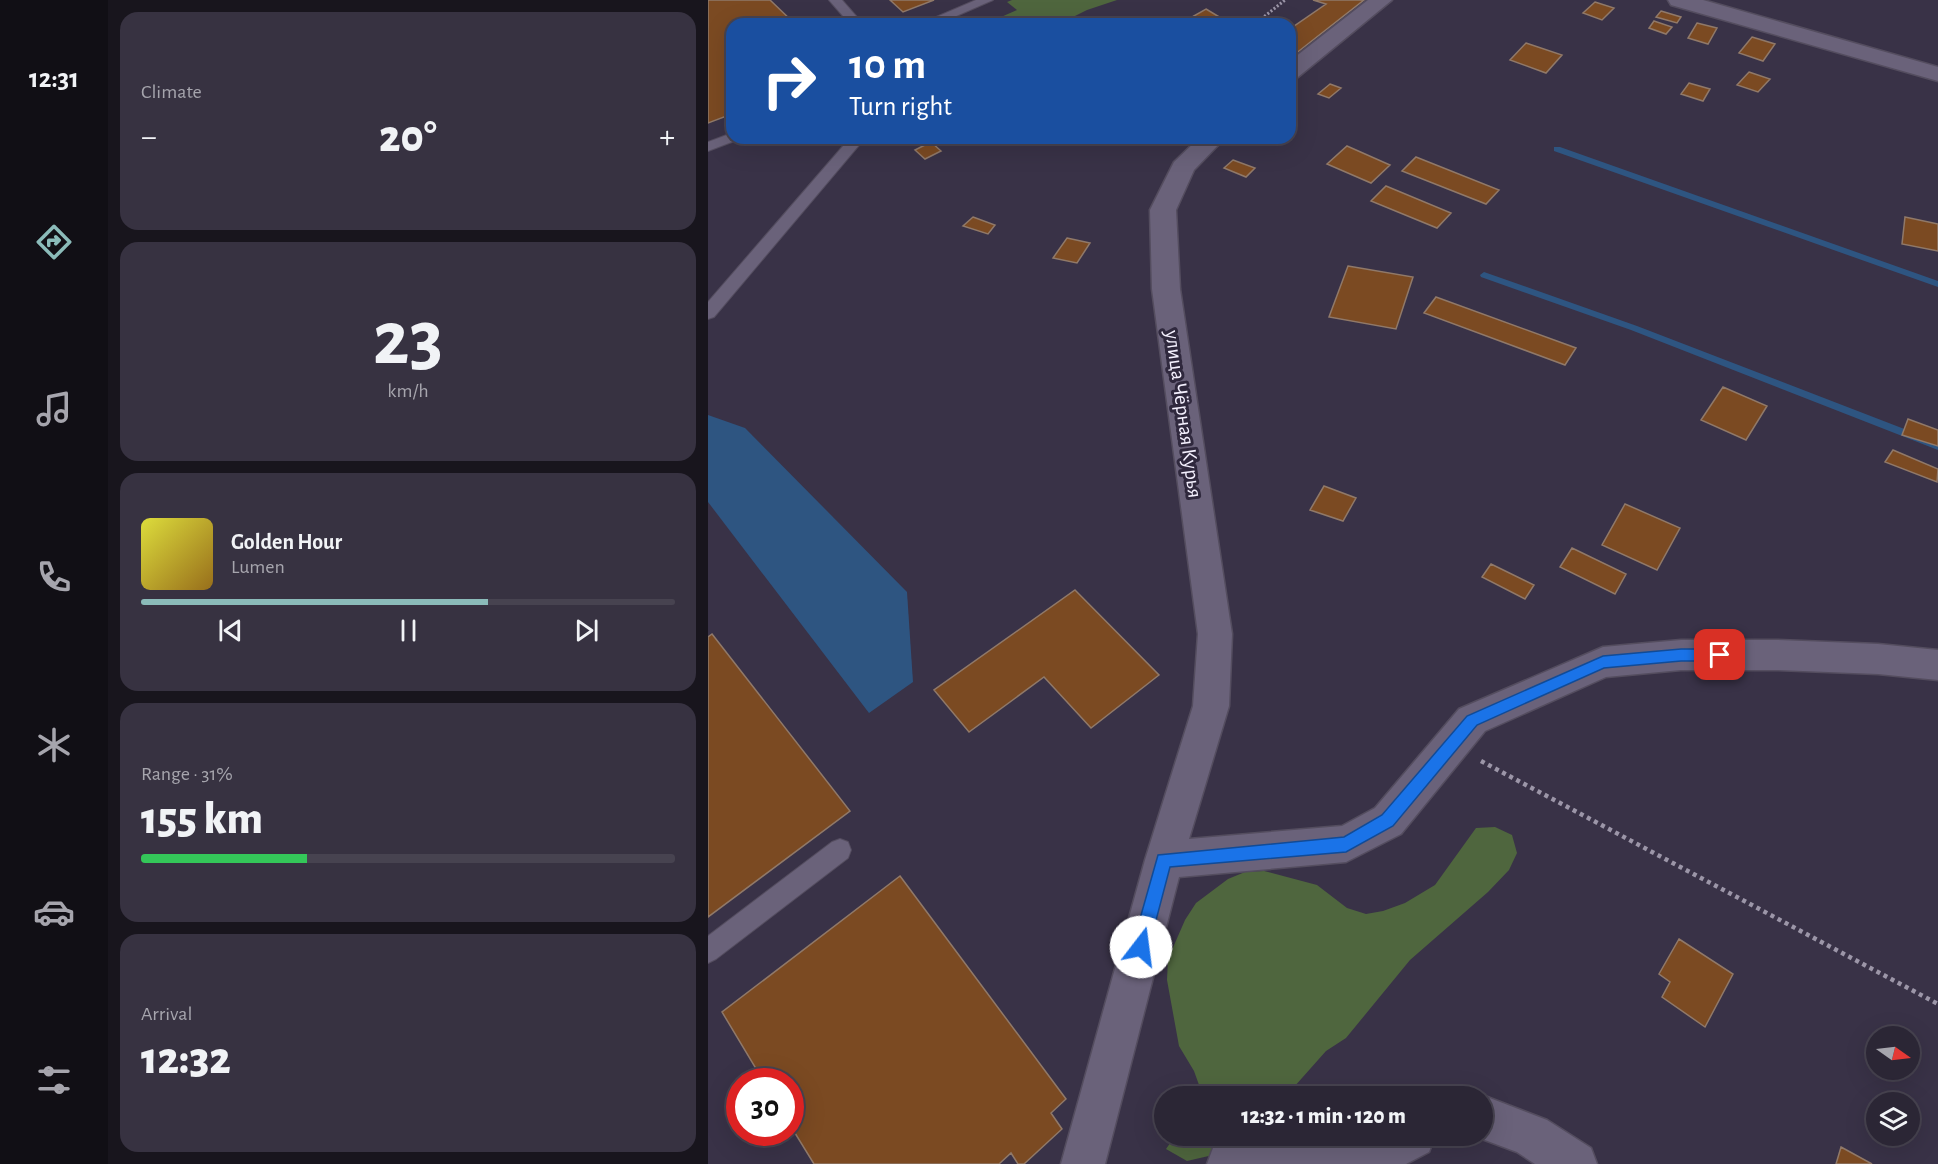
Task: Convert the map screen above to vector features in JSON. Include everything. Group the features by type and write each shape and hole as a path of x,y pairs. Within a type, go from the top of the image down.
{"street":[{"path":"1296,67 1381,0"},
{"path":"1679,0 1938,74"},
{"name":"улица Чёрная Курья","path":"1083,1164 1164,860 1211,706 1215,634 1166,290 1162,210 1183,167 1208,144"},
{"path":"1164,860 1346,844 1388,821 1472,720 1603,662 1681,655 1767,655 1878,659 1938,665"},
{"path":"1493,1122 1531,1136 1575,1164"},
{"path":"1229,1164 1274,1146"},
{"path":"1280,1146 1325,1159 1370,1159 1394,1146"}],"lane":[{"path":"836,0 851,18"},
{"path":"941,18 987,0"},
{"path":"708,147 726,140"},
{"path":"708,313 853,144"},
{"path":"708,951 840,850"}],"path":[{"path":"1262,18 1285,0"},
{"path":"1451,746 1938,1004"}],"green space":[{"path":"1012,0 1117,0 1071,18 999,18 1017,10 1007,2"},
{"path":"1495,827 1512,835 1517,853 1509,870 1488,892 1410,960 1346,1038 1326,1051 1295,1086 1199,1086 1194,1071 1179,1046 1167,980 1168,959 1185,920 1196,903 1228,879 1245,872 1264,871 1317,885 1347,908 1366,914 1383,911 1405,903 1435,885 1476,828"},
{"path":"1168,1146 1231,1146 1213,1155 1187,1161 1166,1149"}],"water":[{"path":"708,415 745,428 907,592 913,682 869,713 708,502"}],"building":[{"path":"708,0 770,0 789,18 726,18 726,116 708,123"},
{"path":"890,0 934,0 903,12"},
{"path":"1313,0 1364,0 1296,53 1296,25 1326,4"},
{"path":"1595,2 1614,8 1602,20 1583,13"},
{"path":"1206,9 1221,18 1190,18"},
{"path":"1661,11 1681,17 1677,23 1656,17"},
{"path":"1654,21 1672,27 1666,34 1649,28"},
{"path":"1697,23 1717,28 1708,44 1688,38"},
{"path":"1752,37 1775,44 1763,61 1739,53"},
{"path":"1526,43 1562,55 1546,73 1510,60"},
{"path":"1749,72 1770,79 1758,92 1737,85"},
{"path":"1689,83 1710,89 1703,101 1681,94"},
{"path":"1330,84 1341,88 1329,98 1318,94"},
{"path":"927,144 933,144 941,151 925,159 915,150"},
{"path":"1347,146 1390,165 1371,183 1327,164"},
{"path":"1416,157 1499,190 1486,204 1402,171"},
{"path":"1233,160 1255,168 1246,177 1224,168"},
{"path":"1386,186 1451,213 1437,228 1371,201"},
{"path":"973,217 995,225 988,234 963,226"},
{"path":"1905,217 1938,224 1938,251 1902,244"},
{"path":"1067,238 1090,243 1077,263 1053,258"},
{"path":"1348,266 1413,277 1396,329 1329,317"},
{"path":"1436,297 1576,348 1565,365 1424,313"},
{"path":"1723,387 1767,406 1746,440 1701,420"},
{"path":"1908,419 1938,430 1938,446 1902,435"},
{"path":"1893,450 1938,469 1937,482 1885,462"},
{"path":"1324,486 1356,498 1343,521 1310,510"},
{"path":"1625,504 1680,528 1657,570 1602,545"},
{"path":"1572,548 1626,574 1615,594 1560,567"},
{"path":"1491,564 1534,585 1525,599 1482,577"},
{"path":"1075,590 1159,675 1091,728 1044,677 969,732 934,690"},
{"path":"712,634 850,811 708,917 708,637"},
{"path":"900,876 1066,1099 1051,1113 1062,1129 1024,1164 1018,1164 1011,1153 999,1164 814,1164 803,1146 804,1068 756,1068 722,1012"},
{"path":"1679,939 1733,974 1705,1027 1662,997 1670,982 1659,974"},
{"path":"1841,1147 1872,1164 1836,1164"}],"waterway":[{"path":"1557,149 1938,284"},
{"path":"1484,275 1634,328 1938,446"}],"route":[{"path":"1141,947 1164,860 1346,844 1388,821 1472,720 1603,662 1681,655 1720,655"}]}
